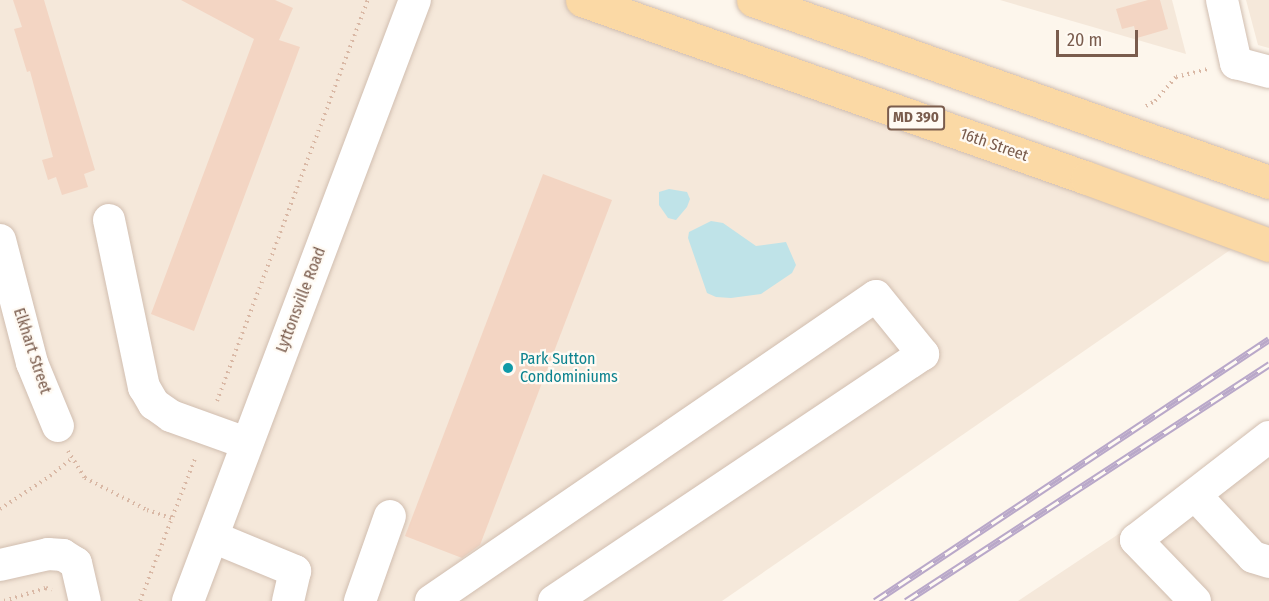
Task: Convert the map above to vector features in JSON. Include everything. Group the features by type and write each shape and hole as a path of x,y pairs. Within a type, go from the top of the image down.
{"main road":[{"name":"16th Street","path":"582,0 1259,241"},
{"path":"753,0 1269,182"}],"street":[{"name":"Lyttonsville Road","path":"188,601 415,0"},
{"path":"1222,0 1236,63 1269,72"},
{"path":"109,220 144,387 154,404 171,416 246,443"},
{"name":"Elkhart Street","path":"0,240 32,363 58,426"},
{"path":"431,601 876,296 923,354 554,601"},
{"path":"1195,601 1136,540 1196,496 1269,437"},
{"path":"1196,496 1253,556 1269,562"},
{"path":"360,601 390,516"},
{"path":"213,537 295,571 288,601"},
{"path":"0,565 48,554 63,555 76,563 71,596"}],"path":[{"path":"140,601 368,0"},
{"path":"1143,108 1155,101 1176,77 1204,68 1225,71 1236,63"},
{"path":"58,426 71,459 85,478 147,510 172,518"},
{"path":"0,509 50,477 71,459"},
{"path":"4,601 46,588 71,596"}],"shaded area":[{"path":"0,0 582,0 1249,237 722,601 0,601"},
{"path":"1000,0 1172,0 1186,54"},
{"path":"1246,0 1269,0 1269,48 1258,45"},
{"path":"1269,434 1269,601 1018,601"}],"water":[{"path":"669,189 687,192 690,199 687,207 676,220 668,218 659,205 659,192"},
{"path":"711,221 723,223 756,246 786,242 796,265 792,273 761,294 731,298 716,297 707,293 688,238 689,232"}],"building":[{"path":"13,0 44,0 95,170 84,174 88,187 62,195 56,177 48,180 42,160 53,157 30,71 27,72 14,29 22,27"},
{"path":"181,0 275,0 293,8 279,40 300,47 194,331 151,314 254,39"},
{"path":"1148,0 1160,0 1168,29 1137,38 1134,26 1122,29 1116,9"},
{"name":"Park Sutton Condominiums","path":"543,174 612,200 480,545 462,558 405,536"}],"railway":[{"path":"875,601 1269,339"},
{"path":"906,601 1269,364"}],"place":[{"name":"Park Sutton Condominiums","path":"508,368"}]}
